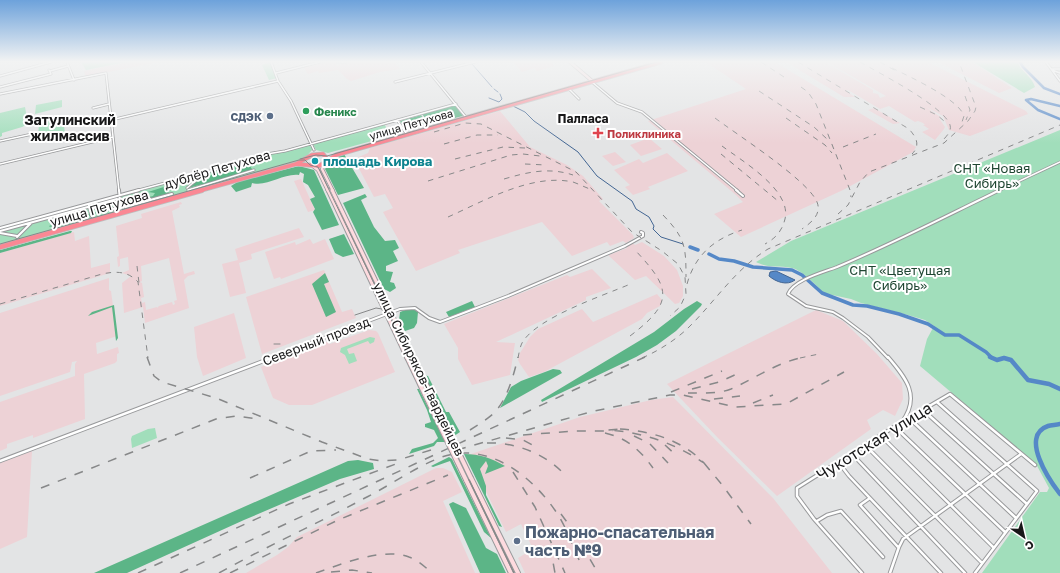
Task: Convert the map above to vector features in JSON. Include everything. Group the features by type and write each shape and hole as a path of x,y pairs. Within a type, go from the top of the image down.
{"highway":[{"name":"улица Петухова","path":"322,154 335,153 563,89"},
{"name":"улица Петухова","path":"327,159 333,156 569,89"},
{"path":"322,154 327,159 324,164 314,167 305,162 309,156 322,154"},
{"name":"улица Петухова","path":"0,247 305,162"}],"main road":[{"name":"улица Сибиряков-Гвардейцев","path":"324,164 322,169 442,418 511,573"},
{"name":"улица Сибиряков-Гвардейцев","path":"314,167 318,170 326,186 437,420 518,573"},
{"path":"326,186 330,184"},
{"path":"329,193 333,192"},
{"path":"333,202 337,200"}],"street":[{"path":"0,94 28,89"},
{"path":"107,89 121,213"},
{"path":"111,120 245,89"},
{"path":"283,89 291,102 314,150 322,154"},
{"path":"443,89 465,116"},
{"path":"569,89 579,99"},
{"path":"600,89 617,103 642,112 743,196"},
{"path":"94,108 109,104"},
{"name":"дублёр Петухова","path":"0,231 38,218 89,206 119,196 248,161 266,154 311,144 456,104"},
{"path":"397,120 406,133"},
{"path":"0,141 37,133"},
{"path":"0,164 113,137"},
{"path":"309,156 314,150"},
{"path":"902,422 908,416 912,403 905,378 899,369 862,330 831,311 807,307 788,294 790,289 807,278 846,262 1060,162"},
{"path":"200,177 187,189 254,170"},
{"path":"136,194 151,200"},
{"path":"125,207 172,194"},
{"path":"0,231 117,199"},
{"path":"89,206 115,210"},
{"path":"89,206 92,216"},
{"path":"0,231 17,237 38,218"},
{"name":"Северный проезд","path":"0,461 392,313 413,307 422,310 431,321 440,322 508,296 604,255 640,238 643,236 641,232"},
{"name":"Чукотская улица","path":"817,521 797,496 796,492 798,488 902,422 950,394 1021,454"},
{"path":"936,402 1037,491 1005,532 976,573"},
{"path":"923,410 1027,504"},
{"path":"909,418 1016,518"},
{"path":"894,427 1005,532"},
{"path":"880,436 994,548"},
{"path":"866,446 982,563"},
{"path":"852,454 966,573"},
{"path":"890,573 894,568 898,547 907,536 1008,465 1021,454 1035,465"},
{"path":"838,463 941,573"},
{"path":"870,498 860,505 898,547"},
{"path":"862,573 817,521 827,515 841,511 883,557"}],"shaded area":[{"path":"746,89 819,89 916,147 913,152 843,190 741,237 714,214 743,202 648,121"},
{"path":"830,89 871,89 873,90 873,93 878,94 880,98 886,96 873,89 981,89 1026,111 1028,114 970,136 949,130 943,116 926,107 942,118 939,118 945,127 935,140 922,132 929,129 923,125 925,125 923,123 918,121 915,122 889,106 880,109 848,90 846,91 855,97 844,97"},
{"path":"991,89 1010,89 999,93"},
{"path":"874,108 900,123 893,124 868,110"},
{"path":"500,111 530,147 567,165 583,176 603,199 599,201 633,235 634,238 626,243 623,241 610,246 607,242 572,256 542,222 458,250 460,253 416,271 383,212 393,208 385,194 374,197 354,159 368,153 370,148"},
{"path":"649,138 662,149 641,156 630,145"},
{"path":"615,152 626,162 613,166 602,156"},
{"path":"667,153 688,171 648,187 650,189 633,195 625,187 630,185 614,170 639,159 643,163"},
{"path":"301,179 315,210 308,212 294,181"},
{"path":"181,202 182,204 179,205 180,207 172,211 184,274 194,271 195,274 188,276 184,280 189,308 145,323 143,307 124,313 122,283 131,276 122,273 129,270 128,257 120,259 120,266 118,267 117,257 119,256 116,226 142,218 141,214","holes":["169,258 177,300 174,301 175,304 173,305 172,302 157,308 146,310 145,302 142,303 141,298 144,297 142,283 140,282 142,281 141,266"]},
{"path":"299,228 304,237 251,254 252,259 239,263 246,293 230,297 222,264 238,260 235,249"},
{"path":"74,232 75,241 89,236 91,268 110,263 110,273 0,306 0,253"},
{"path":"310,239 313,244 325,239 334,259 281,279 280,277 274,279 265,252 295,242 296,245"},
{"path":"642,242 664,256 677,270 683,286 683,296 679,303 675,304 646,276 635,280 609,256 627,248 627,245 632,243 635,245"},
{"path":"592,269 611,288 586,297 586,300 496,342 515,343 510,375 472,385 458,359 458,348 444,324 567,275 570,277"},
{"path":"324,270 342,312 352,309 356,318 262,354 246,297"},
{"path":"109,278 109,290 111,291 117,336 96,343 97,354 118,347 119,353 117,354 117,361 115,363 84,374 85,419 33,438 33,435 7,444 7,448 0,451 0,402 75,376 75,364 77,361 72,362 70,372 0,396 0,313"},
{"path":"657,294 662,300 660,306 647,313 642,319 544,372 529,377 518,360 520,353 530,337 538,329 582,309 593,322"},
{"path":"816,310 843,321 877,354 902,383 903,399 895,416 883,410 867,420 871,429 777,496 717,437 667,384"},
{"path":"234,313 246,358 203,376 197,357 194,327"},
{"path":"369,330 376,331 378,333 395,372 312,405 289,405 273,398 261,367 329,341 330,344"},
{"path":"673,397 773,498 832,573 525,573 518,558 533,549 521,524 506,532 468,455 580,417 651,400"},
{"path":"32,451 27,537 0,549 0,463"},
{"path":"436,468 443,468 452,472 462,492 443,501 475,573 246,573 277,555 288,547 297,537"}],"green space":[{"path":"1017,89 1032,89 1024,93"},
{"path":"62,100 62,107 35,114 36,105"},
{"path":"455,105 463,116 451,119 437,114 427,117 429,123 422,114"},
{"path":"25,107 28,124 2,133 2,136 0,137 0,113"},
{"path":"421,115 427,123 405,129 400,121"},
{"path":"63,116 65,134 38,140 39,122"},
{"path":"385,125 390,136 328,153 316,150 313,144"},
{"path":"1060,130 1060,573 982,573 1040,492 1047,492 1049,488 1036,464 920,366 927,339 934,326 925,320 851,299 823,293 800,271 795,269 770,266 756,262 791,241"},
{"path":"309,145 312,150 299,162 124,211 121,196 248,161 268,154"},
{"path":"344,154 364,188 338,195 325,169 334,157"},
{"path":"249,164 253,171 188,188 201,177 203,178 201,181 209,179 208,176 226,170 228,170 229,173 232,172 229,171 232,168 245,168"},
{"path":"299,166 314,170 339,225 322,230 313,212 315,209 310,199 315,197 308,185 303,182 304,174 300,172 299,175 287,176 270,182 258,184 252,183 251,187 236,192 231,186 239,181"},
{"path":"167,186 169,195 124,208 123,207 122,200 136,197 130,202 153,196 155,193 148,192"},
{"path":"365,194 367,197 361,200 374,227 385,241 395,240 399,248 393,251 398,261 386,266 386,271 393,272 390,282 394,283 396,288 390,292 384,289 343,203"},
{"path":"117,197 120,213 0,246 0,229"},
{"path":"113,201 114,209 50,227 49,226 61,221 104,210 90,208 99,205 101,208 108,208 109,204 105,205 105,203"},
{"path":"72,231 71,233 0,253 0,250"},
{"path":"344,234 354,254 343,257 335,253 329,239"},
{"path":"325,273 329,282 324,284 336,312 326,317 312,284"},
{"path":"472,301 475,307 449,317 446,312"},
{"path":"697,301 702,304 701,306 676,331 657,345 636,357 542,402 541,400 654,332"},
{"path":"114,305 118,338 116,341 112,307 88,316 92,312"},
{"path":"411,308 418,312 417,323 414,328 405,331 399,320 400,312"},
{"path":"370,337 375,338 374,342 370,344 368,341 347,349 349,354 354,353 357,361 349,364 345,355 340,352 341,348"},
{"path":"553,369 560,370 562,373 500,408 511,387 521,381"},
{"path":"424,375 428,376 446,412 449,412 460,432 454,436"},
{"path":"417,389 419,389 445,442 437,442 434,446 409,454 412,449 433,443 438,438 434,430 425,427 425,424 431,422"},
{"path":"155,428 157,438 132,448 132,436 148,429"},
{"path":"464,454 485,457 505,466 485,474 488,466 486,461 480,469 486,486 486,495 502,527 499,526"},
{"path":"449,457 452,459 491,538 484,532 450,461 433,467 431,466"},
{"path":"358,460 373,463 374,469 340,479 244,520 127,573 94,573 348,461"},
{"path":"453,502 466,508 486,548 497,554 506,573 480,573 449,504"}],"water":[{"path":"776,271 795,280 785,283 775,280 769,276 770,272"}],"waterway":[{"path":"494,89 498,92"},
{"path":"1046,89 1060,94"},
{"path":"489,98 499,102 502,99 500,94"},
{"path":"1060,106 1031,99 1026,100 1038,110 1060,119"},
{"path":"513,106 525,112 534,121 578,152 597,176 632,201 636,209 649,217 654,226 653,229 661,237 683,244"},
{"path":"690,247 698,250"},
{"path":"709,254 719,259 734,261 753,267 792,270 802,275 822,293 853,305 867,306 899,314 928,324 945,335 959,335 986,352 992,358"},
{"path":"992,358 997,360 1004,358 1011,360 1028,380 1049,384 1060,389"},
{"path":"1060,424 1048,426 1040,431 1036,439 1036,448 1039,459 1060,494"}],"tram line":[{"path":"300,159 316,155 327,156 563,89"},
{"path":"0,244 299,160 305,160 310,165 318,167 387,310"},
{"path":"355,315 376,308 387,310"},
{"path":"387,310 410,358"},
{"path":"274,344 280,344"},
{"path":"410,357 514,573"}],"railway":[{"path":"803,89 808,92 816,104 850,190 851,197"},
{"path":"842,89 909,129 914,135 917,144 915,151 912,154"},
{"path":"908,89 945,117 950,125 950,129 942,141"},
{"path":"932,89 953,102 960,109 964,116 961,125"},
{"path":"838,214 848,205 860,182 869,172 944,143 968,121 976,107 969,89"},
{"path":"759,91 814,127 827,139"},
{"path":"965,96 970,110 966,120"},
{"path":"920,107 937,115 944,121"},
{"path":"715,118 786,170 811,193 817,202 818,210 815,218 802,229"},
{"path":"786,118 825,145 832,153"},
{"path":"434,132 465,123 481,124 576,172 632,232 662,251 678,264 685,277 686,294 680,307 670,316"},
{"path":"642,358 666,345 687,329 735,276 756,257 768,249 1060,125"},
{"path":"843,147 876,134"},
{"path":"444,144 477,135 498,135"},
{"path":"722,146 764,177 781,197 785,208 784,223 778,234 765,244"},
{"path":"455,159 503,147 525,148"},
{"path":"428,181 511,155 523,154 540,156"},
{"path":"721,154 778,201"},
{"path":"525,164 546,165"},
{"path":"504,179 538,171 555,171 573,175"},
{"path":"448,217 509,190 541,181 557,180 573,182 590,189"},
{"path":"663,215 676,230 683,243 686,257 686,277"},
{"path":"687,284 695,265 714,243 742,230"},
{"path":"630,336 655,314 661,304 663,294 661,285 655,274 634,249"},
{"path":"137,266 139,283"},
{"path":"0,304 102,274 112,272 126,274 138,282 148,358"},
{"path":"518,358 522,343 541,325 570,309 628,285"},
{"path":"800,358 819,354"},
{"path":"147,357 154,376 162,382 216,398 322,442 368,459 381,461 398,460 431,450"},
{"path":"470,430 498,409 506,395 518,357"},
{"path":"180,573 645,357"},
{"path":"800,358 805,357"},
{"path":"688,393 726,391 776,366 800,358"},
{"path":"671,392 722,371"},
{"path":"457,450 590,412 670,395 683,395 735,407 786,404 844,372"},
{"path":"692,389 719,382 737,374"},
{"path":"753,403 773,395"},
{"path":"714,399 740,396"},
{"path":"41,488 216,419 236,416 258,419"},
{"path":"607,430 632,430 665,438 686,448 704,463 670,444 633,433 607,430"},
{"path":"523,435 575,431 613,431"},
{"path":"605,433 620,438 638,450 653,468"},
{"path":"634,436 649,443 668,463"},
{"path":"506,438 523,440 538,448"},
{"path":"487,443 509,445 530,451 549,461 566,476"},
{"path":"665,445 678,457"},
{"path":"250,478 311,451 336,450"},
{"path":"219,573 347,508 432,461 460,453 477,454 494,459 510,467 539,490 560,518 580,562"},
{"path":"138,573 289,504 401,462"},
{"path":"704,463 751,524"},
{"path":"513,472 535,507 565,573"},
{"path":"230,573 338,520 448,475"},
{"path":"561,514 573,530 598,573"},
{"path":"550,546 555,573"},
{"path":"316,573 362,558 387,554 399,554 412,558 432,573"},
{"path":"331,572 352,570 372,573"}],"place":[{"name":"Феникс","path":"306,111"},
{"name":"СДЭК","path":"270,116"},
{"name":"Поликлиника","path":"598,133"},
{"name":"площадь Кирова","path":"315,161"},
{"name":"Пожарно-спасательная часть №9","path":"517,541"}],"district":[{"name":"Палласа","path":"583,118"},
{"name":"Затулинский жилмассив","path":"70,128"}],"park label":[{"name":"СНТ «Новая Сибирь»","path":"992,176"},
{"name":"СНТ «Цветущая Сибирь»","path":"900,278"}]}
